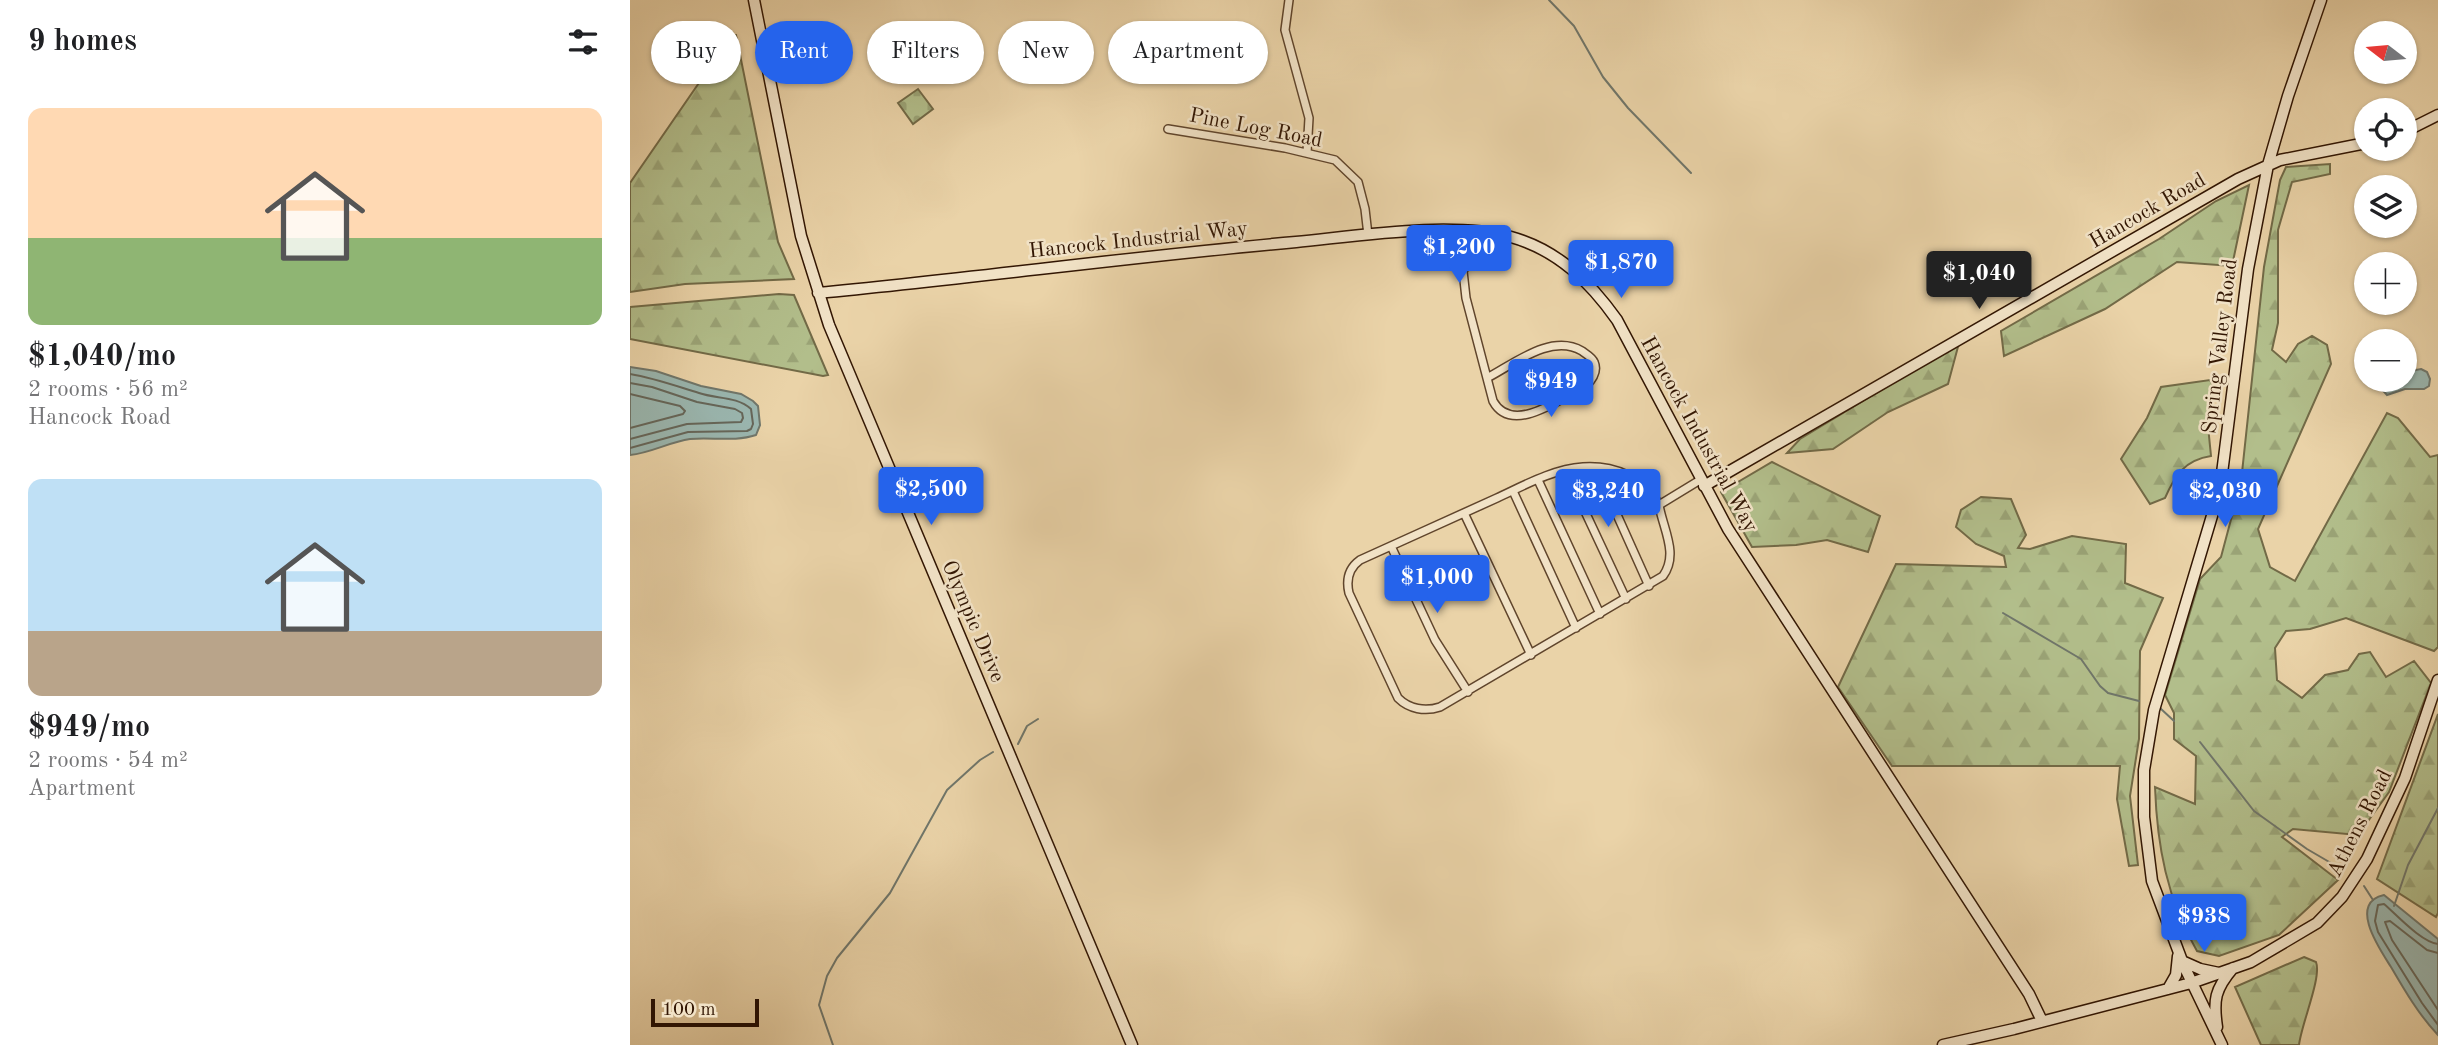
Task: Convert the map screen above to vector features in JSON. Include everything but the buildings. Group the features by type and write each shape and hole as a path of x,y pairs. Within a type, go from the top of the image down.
{"street":[{"name":"Olympic Drive","path":"754,0 794,206 829,326 1132,1045"},
{"path":"1289,0 1285,30 1308,118 1307,153"},
{"name":"Spring Valley Road","path":"2221,1043 2191,983 2152,881 2144,817 2144,770 2154,710 2220,489 2248,269 2268,165 2321,0"},
{"path":"2417,126 2438,115"},
{"name":"Pine Log Road","path":"1168,129 1285,148 1335,160 1357,182 1365,209 1368,235"},
{"path":"2275,137 2283,152 2295,157"},
{"name":"Hancock Road","path":"1702,483 2135,240 2213,193 2268,165 2354,146"},
{"name":"Hancock Industrial Way","path":"818,293 1208,250 1368,235 1469,230 1502,235 1534,245 1563,261 1597,292 1617,320 1728,529 2029,994 2042,1021"},
{"path":"1469,230 1460,261 1466,298 1487,378 1497,407 1507,415 1530,414 1586,386 1591,381 1595,367 1594,360 1577,348 1555,345 1487,378"},
{"path":"1585,467 1596,468 1625,474 1640,481 1652,492 1659,505 1671,559 1663,576 1468,692 1433,709 1417,708 1403,703 1398,698 1349,593 1347,584 1356,563 1538,480 1585,467"},
{"path":"1596,468 1648,586"},
{"path":"1566,471 1626,599"},
{"path":"1538,480 1600,614"},
{"path":"1659,505 1702,483"},
{"path":"1513,491 1576,628"},
{"path":"1464,513 1531,654"},
{"path":"1391,546 1428,627 1468,692"},
{"name":"Athens Road","path":"1943,1045 2191,983 2251,962 2308,929 2342,897 2367,859 2405,778 2438,680"},
{"path":"2168,989 2176,975 2180,957 2206,971 2220,973"},
{"path":"2221,1043 2214,1002 2222,981 2234,968"}],"green space":[{"path":"741,60 778,242 794,279 685,284 630,292 630,183 698,84 741,84"},
{"path":"918,89 933,109 913,124 898,103"},
{"path":"2330,164 2330,174 2292,182 2278,230 2278,323 2272,350 2286,362 2298,344 2312,336 2327,345 2331,364 2258,529 2270,567 2295,581 2387,413 2398,418 2430,457 2438,455 2438,647 2434,651 2346,618 2310,629 2286,631 2275,648 2277,680 2302,698 2325,675 2348,670 2359,654 2370,652 2386,677 2414,661 2431,683 2389,792 2358,835 2293,829 2282,837 2338,880 2279,935 2219,956 2197,951 2178,912 2161,851 2155,787 2195,804 2196,756 2174,739 2174,713 2165,695 2200,579 2221,557 2241,482 2264,267 2280,180 2286,167"},
{"path":"2249,185 2232,266 2177,262 2105,309 2004,356 2001,331 2159,239 2216,201"},
{"path":"794,295 828,375 630,339 630,307"},
{"path":"1959,343 1948,384 1888,412 1833,449 1787,453 1800,439"},
{"path":"2210,380 2216,391 2207,416 2211,456 2188,465 2177,476 2165,498 2150,504 2121,459 2147,418 2161,387"},
{"path":"1772,462 1880,516 1868,552 1827,540 1752,547 1721,492"},
{"path":"1981,497 2011,499 2026,535 2018,548 2030,549 2072,536 2126,544 2125,583 2163,598 2140,651 2139,739 2130,796 2138,865 2129,866 2117,799 2120,766 1892,766 1838,687 1896,564 2006,567 2004,556 1976,544 1956,527 1961,510"},
{"path":"2438,714 2438,913 2436,917 2377,879"},
{"path":"2304,957 2316,962 2317,969 2299,1045 2261,1045 2235,987"}],"water":[{"path":"630,367 656,371 701,386 741,394 758,406 760,425 756,435 732,439 690,439 630,455"},
{"path":"2417,370 2427,372 2430,379 2429,386 2424,389 2417,389"},
{"path":"2384,895 2438,939 2438,1035 2407,994 2370,928 2368,907 2373,900"}],"waterway":[{"path":"1549,0 1574,26 1603,77 1628,108 1691,173"},
{"path":"2003,613 2081,659 2108,693 2139,701"},
{"path":"2160,708 2174,721"},
{"path":"1018,744 1027,726 1038,719"},
{"path":"2200,742 2254,811 2307,849 2343,870"},
{"path":"833,1045 819,1005 827,976 837,958 890,893 947,790 980,760 993,752"},
{"path":"2394,906 2408,865 2438,808"},
{"path":"2364,886 2373,900"}]}
